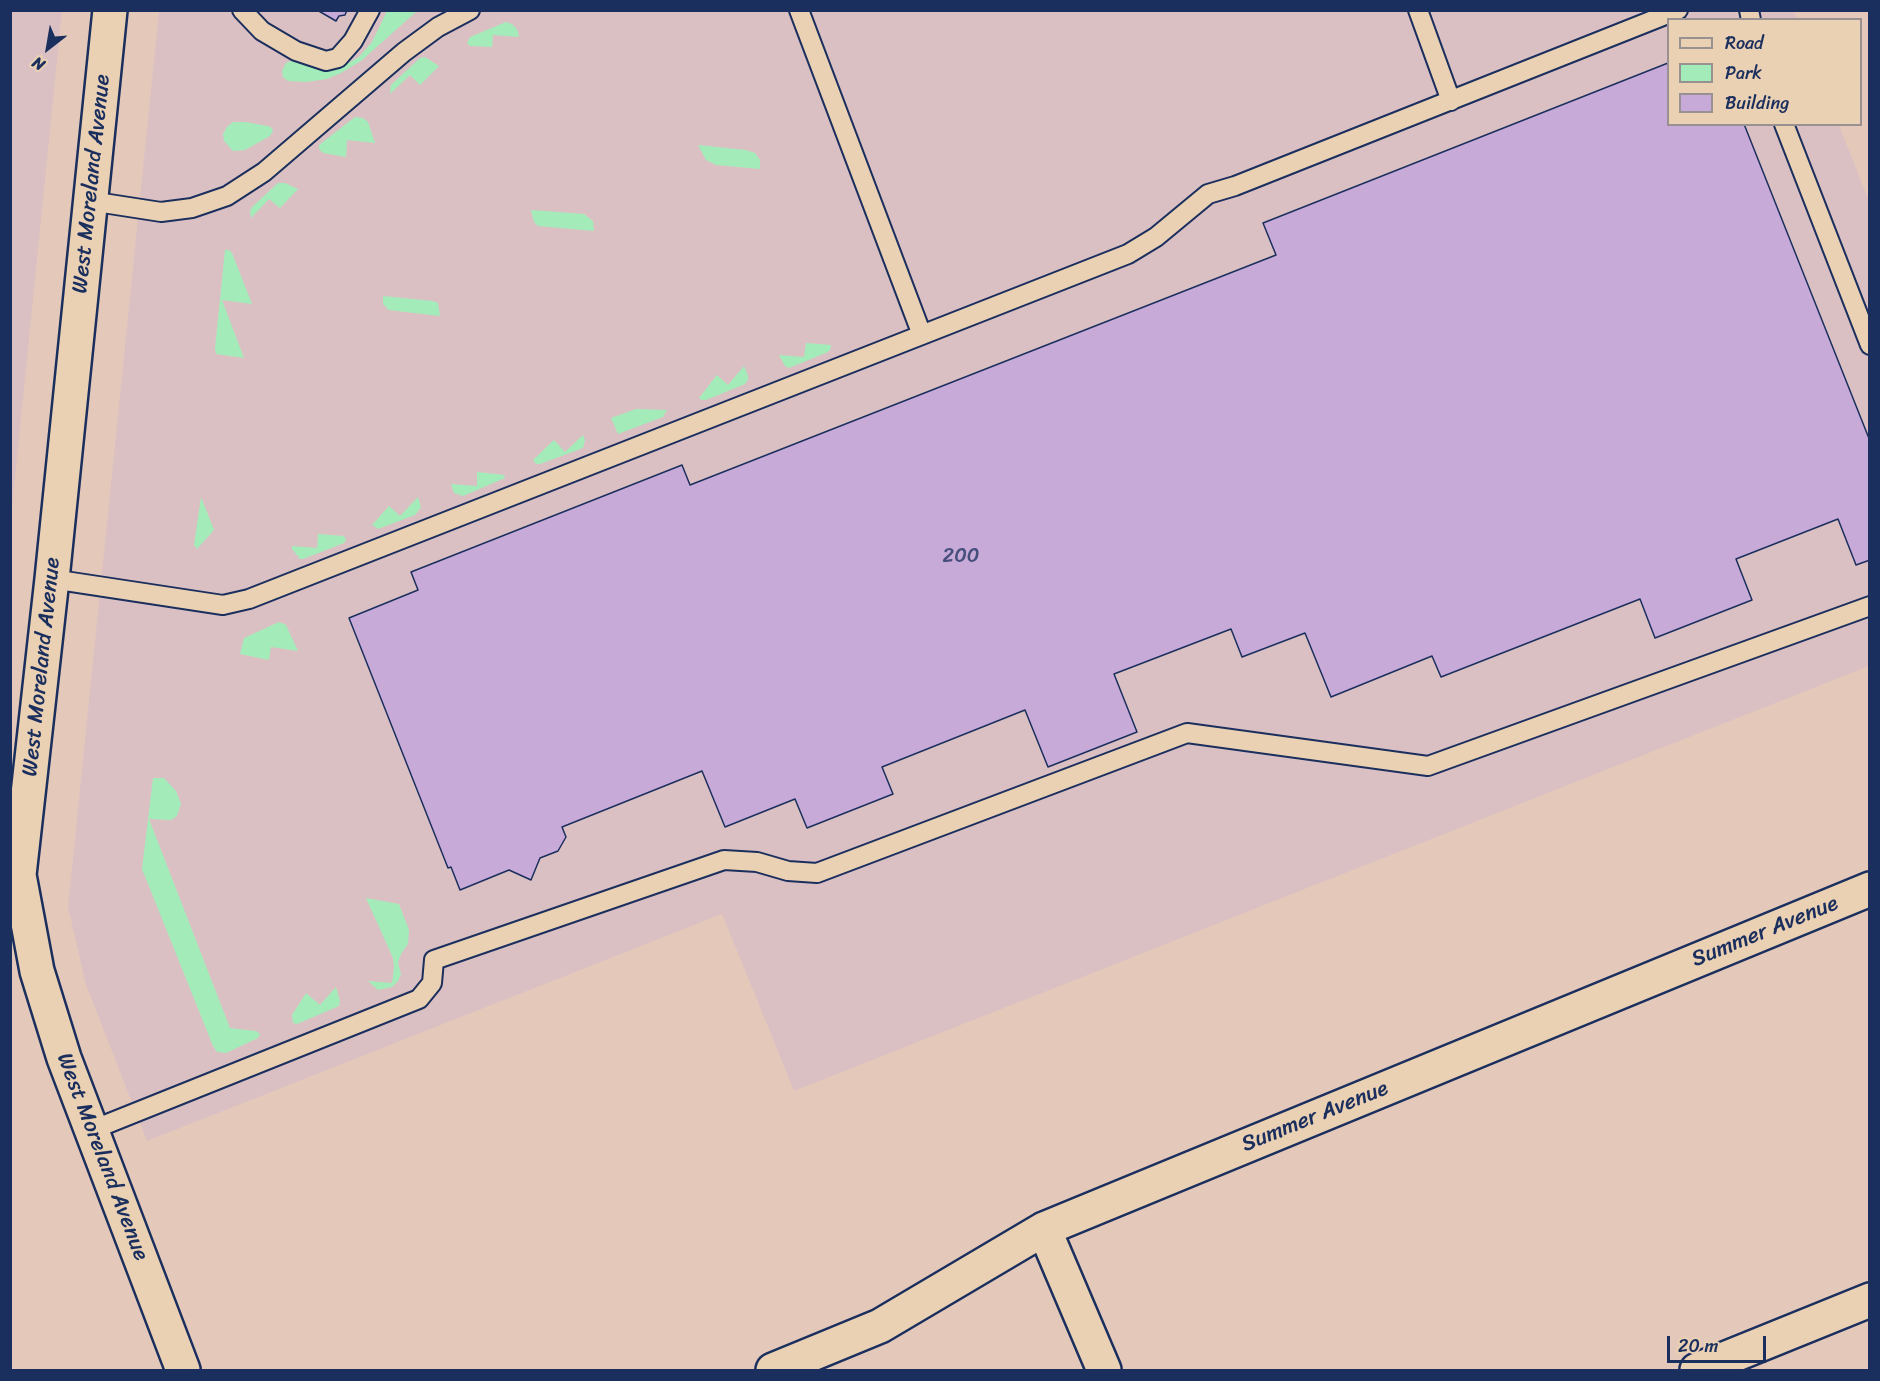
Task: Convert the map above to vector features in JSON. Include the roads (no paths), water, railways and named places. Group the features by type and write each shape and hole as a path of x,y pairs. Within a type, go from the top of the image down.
{"street":[{"name":"West Moreland Avenue","path":"110,10 52,579 15,877 37,970 64,1058 183,1371"},
{"name":"Summer Avenue","path":"773,1371 880,1326 1044,1229 1869,889"},
{"path":"1044,1229 1104,1371"},
{"path":"1697,1371 1869,1300"}],"lane":[{"path":"242,10 262,31 296,51 326,61 338,58 353,40 370,10"},
{"path":"799,10 921,335"},
{"path":"1418,10 1451,101"},
{"path":"52,579 223,605 249,599 1128,254 1156,237 1208,195 1678,10"},
{"path":"90,201 161,212 192,208 227,196 264,172 404,52 463,12"},
{"path":"1785,126 1869,345"},
{"path":"92,1130 418,999 432,983 434,960 724,860 757,862 788,871 817,873 1187,734 1428,766 1869,606"}]}
